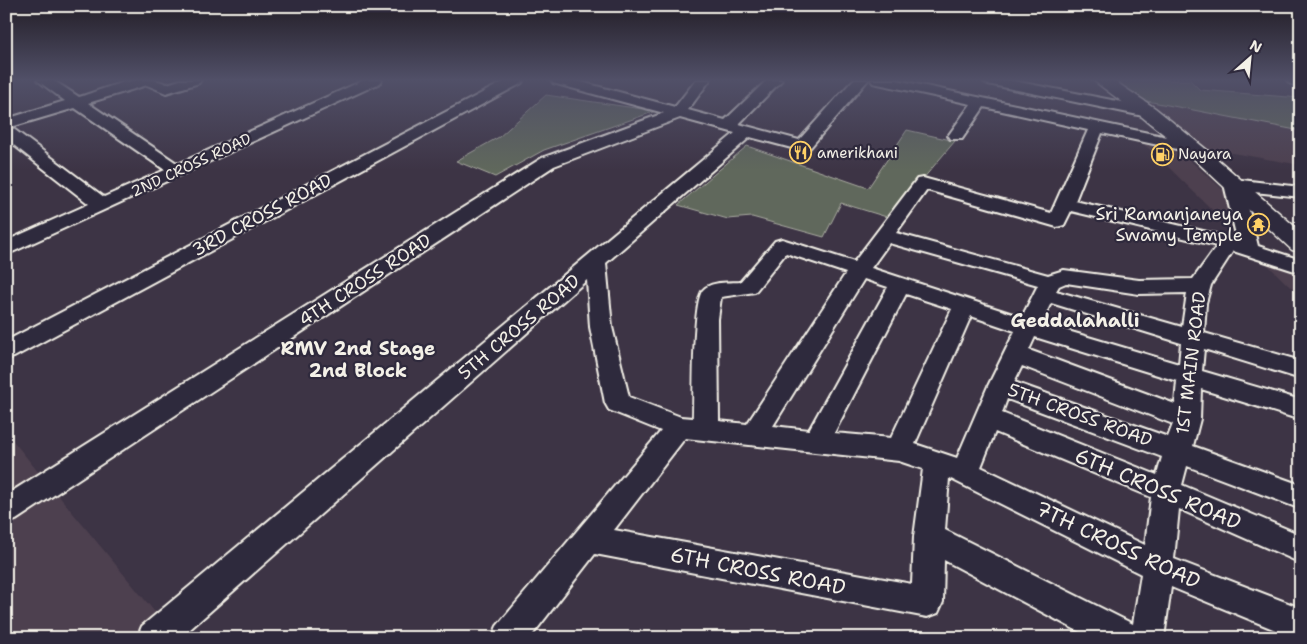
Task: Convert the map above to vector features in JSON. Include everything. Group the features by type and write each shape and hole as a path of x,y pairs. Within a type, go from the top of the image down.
{"street":[{"path":"6,124 52,110"},
{"path":"90,110 178,171"},
{"name":"2ND CROSS ROAD","path":"6,249 310,110"},
{"name":"3RD CROSS ROAD","path":"6,351 461,110"},
{"path":"671,110 802,146 834,110"},
{"path":"737,129 752,110"},
{"path":"956,136 974,110"},
{"path":"1018,110 1191,147"},
{"path":"1138,110 1148,112"},
{"path":"1145,110 1297,239"},
{"name":"4TH CROSS ROAD","path":"6,512 548,162 678,112"},
{"path":"754,434 859,270 886,236 923,183 1057,221 1097,127"},
{"name":"5TH CROSS ROAD","path":"154,638 596,261 737,129"},
{"path":"6,132 102,205"},
{"path":"1233,184 1301,192"},
{"path":"1233,184 1239,247"},
{"path":"1064,204 1239,247 1301,267"},
{"path":"886,236 1193,338 1301,370"},
{"path":"508,638 589,539 693,429 711,294 718,290 740,290 747,287 782,245 1028,327 1301,410"},
{"name":"1ST MAIN ROAD","path":"1148,638 1166,491 1179,452 1187,419 1195,303 1200,284 1239,247"},
{"name":"7TH CROSS ROAD","path":"596,261 602,327 618,403 693,429 899,450 965,472 1158,567 1301,624"},
{"path":"965,472 1000,386 1046,288 1064,276 1139,287 1184,287 1200,284"},
{"path":"816,441 900,284"},
{"path":"899,450 965,305"},
{"path":"1015,354 1187,419"},
{"name":"5TH CROSS ROAD","path":"1000,386 1301,498"},
{"name":"6TH CROSS ROAD","path":"988,418 1301,549"},
{"path":"937,463 929,537 1126,638"},
{"name":"6TH CROSS ROAD","path":"589,539 927,602 929,537"}],"shaded area":[{"path":"1155,110 1193,110 1299,131 1301,165 1204,148"},
{"path":"1138,139 1175,147 1229,195 1238,235 1156,155"},
{"path":"1262,259 1301,272 1301,293 1288,285"},
{"path":"6,432 43,478 6,501"},
{"path":"53,489 164,623 146,638 6,638 6,518"}],"green space":[{"path":"529,110 656,111 544,150 495,177 456,161 499,137"},
{"path":"1194,110 1301,110 1301,131"},
{"path":"907,130 955,141 890,218 841,203 824,237 752,217 728,219 678,205 747,146 868,188"}],"place":[{"name":"amerikhani","path":"801,153"},
{"name":"Nayara","path":"1162,154"},
{"name":"Sri Ramanjaneya Swamy Temple","path":"1259,224"}],"district":[{"name":"Geddalahalli","path":"1075,320"},
{"name":"RMV 2nd Stage 2nd Block","path":"358,359"}]}
